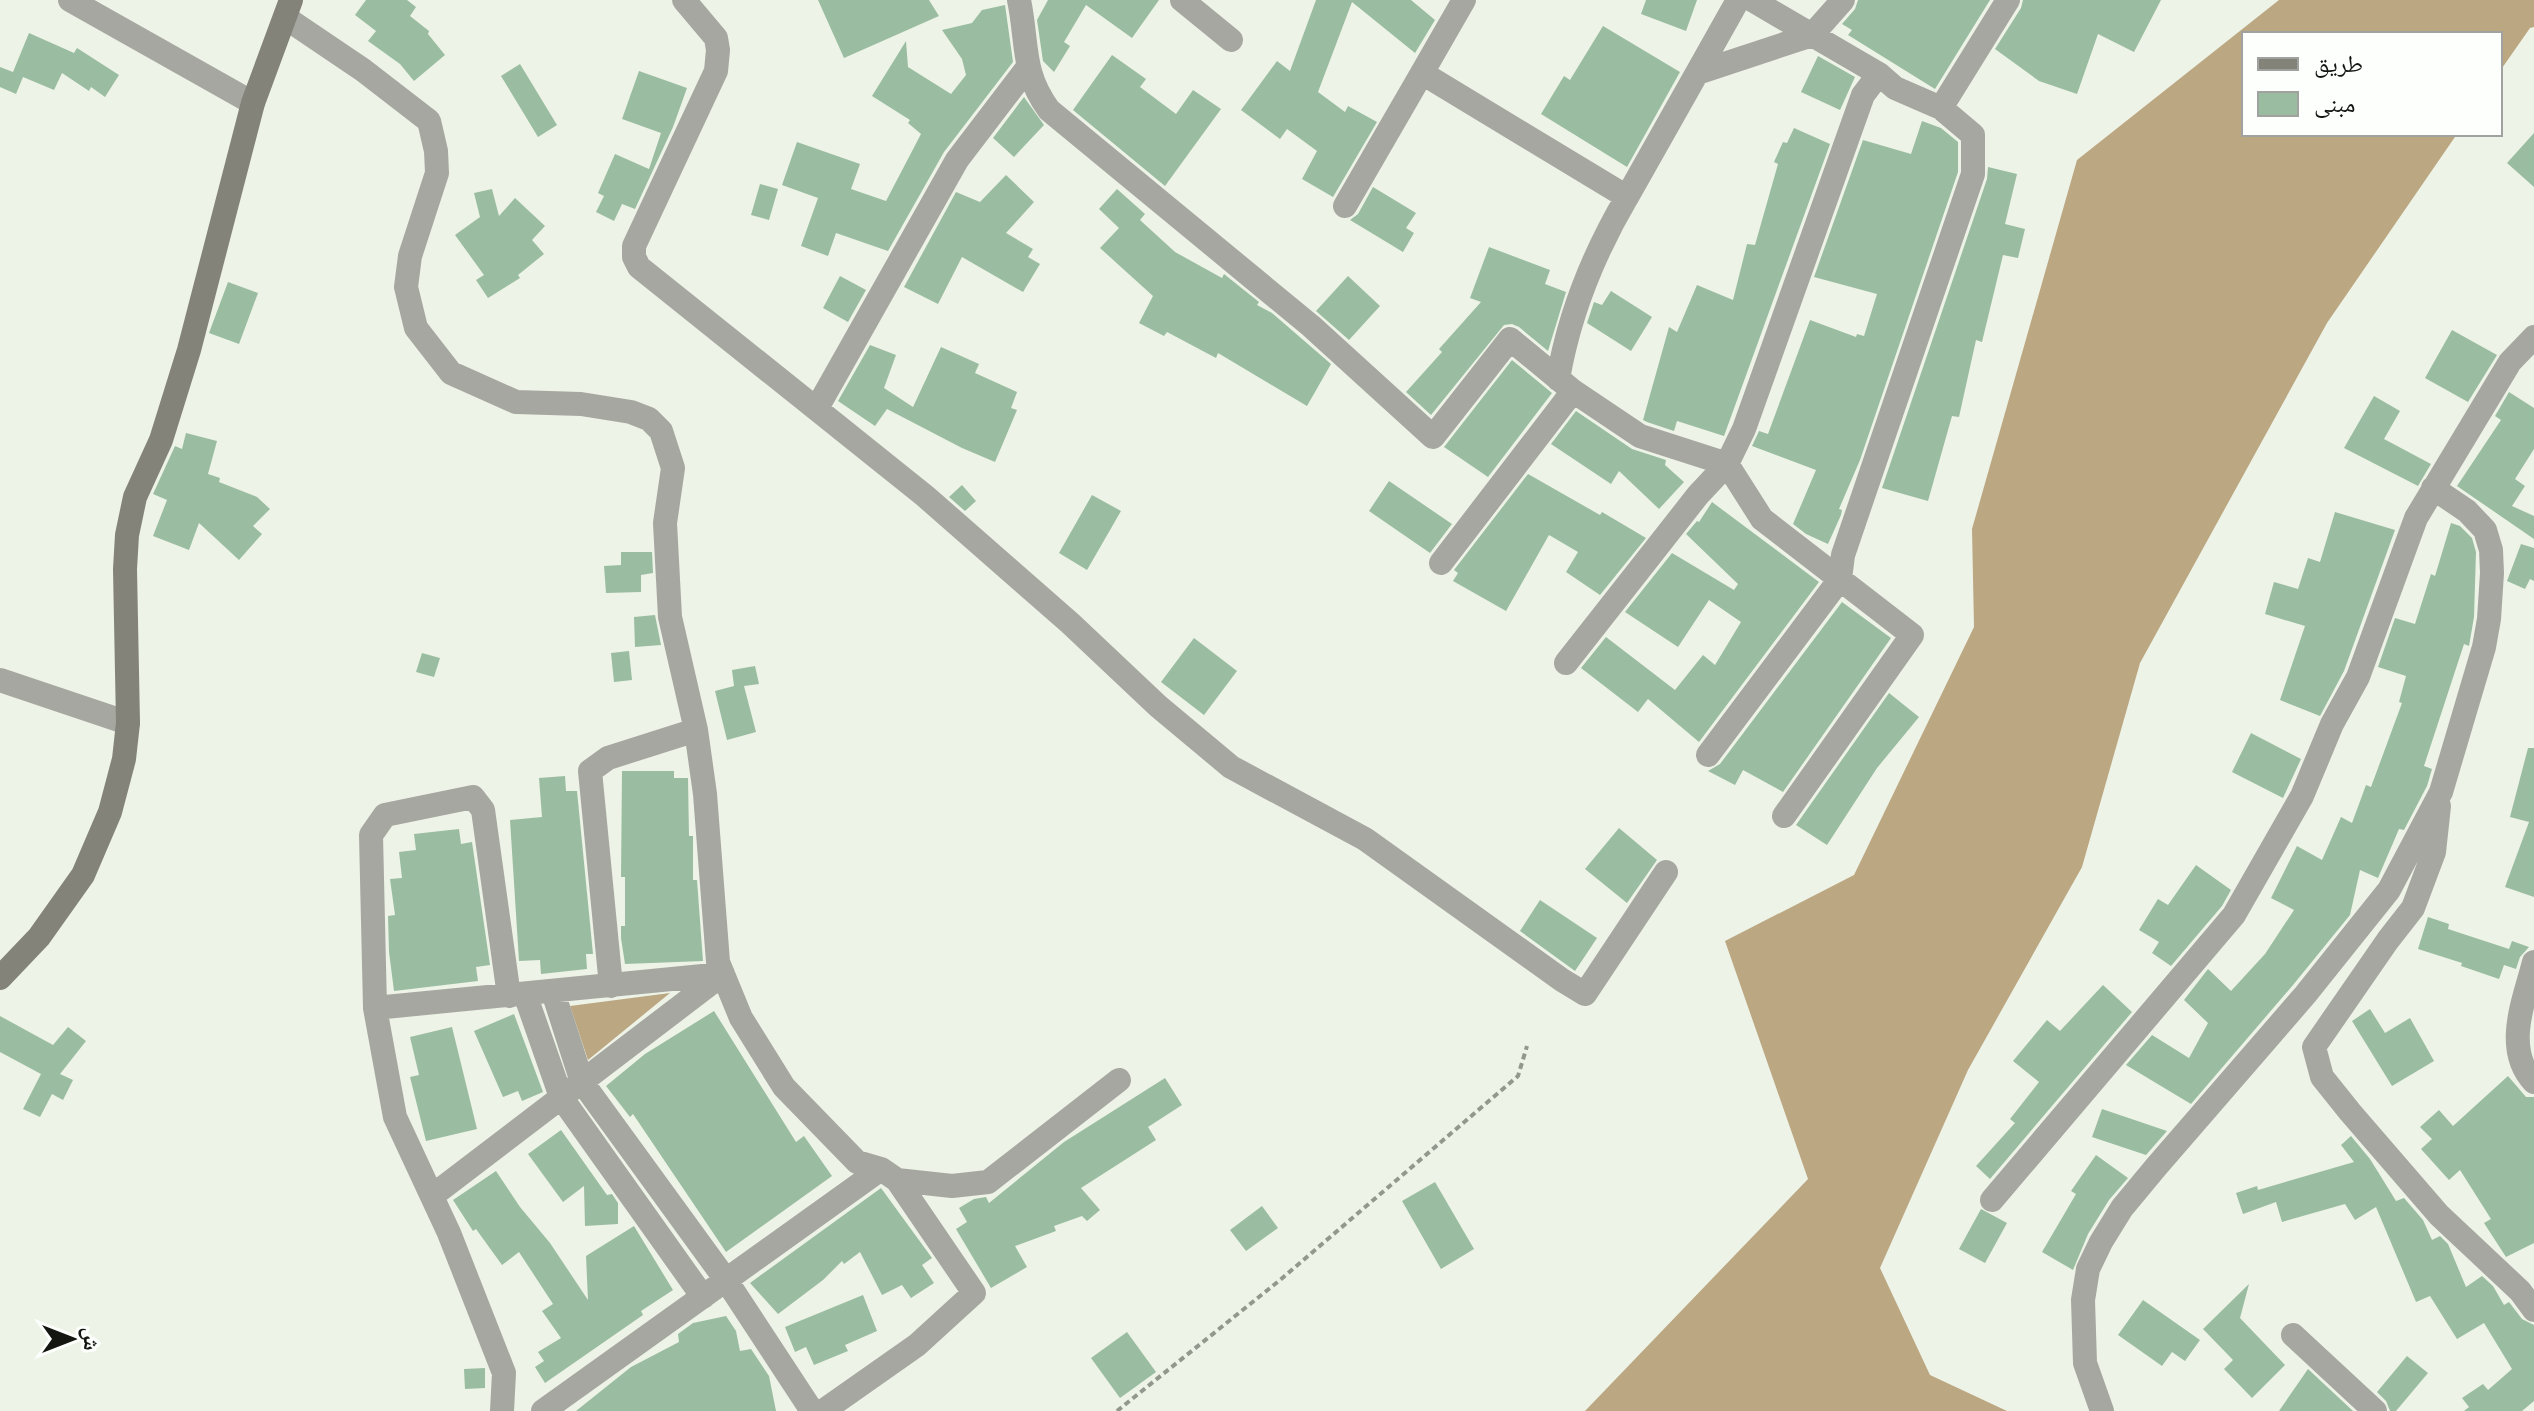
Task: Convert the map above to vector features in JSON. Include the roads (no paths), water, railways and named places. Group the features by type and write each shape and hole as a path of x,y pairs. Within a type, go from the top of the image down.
{"street":[{"path":"70,0 253,103"},
{"path":"684,0 716,38 716,71 634,246 634,257 639,267 925,496 1070,623 1158,706 1231,767 1365,839 1585,994 1666,872"},
{"path":"1019,0 1028,67 1036,92 1049,110 1311,326 1433,437 1510,339 1565,385 1640,436 1727,464 1762,519 1912,635 1784,816"},
{"path":"1182,0 1231,40"},
{"path":"1345,206 1464,0"},
{"path":"1441,563 1565,385 1562,354 1593,259 1738,0"},
{"path":"1708,755 1840,579 1843,555 1973,174 1973,135 1941,108 1895,88 1879,74 1752,0"},
{"path":"1697,73 1812,35 1843,0"},
{"path":"1941,108 2008,0"},
{"path":"0,978 39,937 83,875 110,812 124,759 128,723 125,569 127,535 135,497 161,440 189,350 253,103 288,9 429,121 437,173 410,256 406,287 416,328 451,373 516,402 581,404 631,412 649,419 661,431 673,468 665,523 670,617 696,730 705,794 718,962 741,1018 784,1087 857,1162 889,1174 952,1186 988,1182 1119,1080"},
{"path":"817,408 957,160 1028,67"},
{"path":"1422,73 1627,197"},
{"path":"1566,663 1698,495 1727,464 1744,429 1863,95 1879,74"},
{"path":"1992,1200 2234,915 2302,796 2332,724 2358,677 2416,518 2510,362 2534,337"},
{"path":"2433,488 2467,511 2485,530 2491,550 2492,573 2484,647 2441,792 2434,852 2413,908 2314,1047 2322,1077 2350,1112 2439,1215 2520,1291 2534,1310"},
{"path":"0,680 128,723"},
{"path":"611,986 590,771 608,758 696,730"},
{"path":"2102,1411 2085,1363 2083,1300 2088,1269 2101,1242 2139,1187 2305,995 2389,890 2441,792"},
{"path":"502,1411 504,1373 432,1196 395,1117 375,1008 371,835 385,815 473,797 483,810 517,995 561,1097 703,1297"},
{"path":"2532,1077 2517,1053 2520,1021 2534,962"},
{"path":"375,1008 723,974"},
{"path":"432,1196 723,974"},
{"path":"553,992 582,1082 726,1280 812,1411"},
{"path":"543,1411 726,1280 889,1174"},
{"path":"823,1411 917,1345 974,1293 889,1174"},
{"path":"2293,1335 2375,1411"}]}
